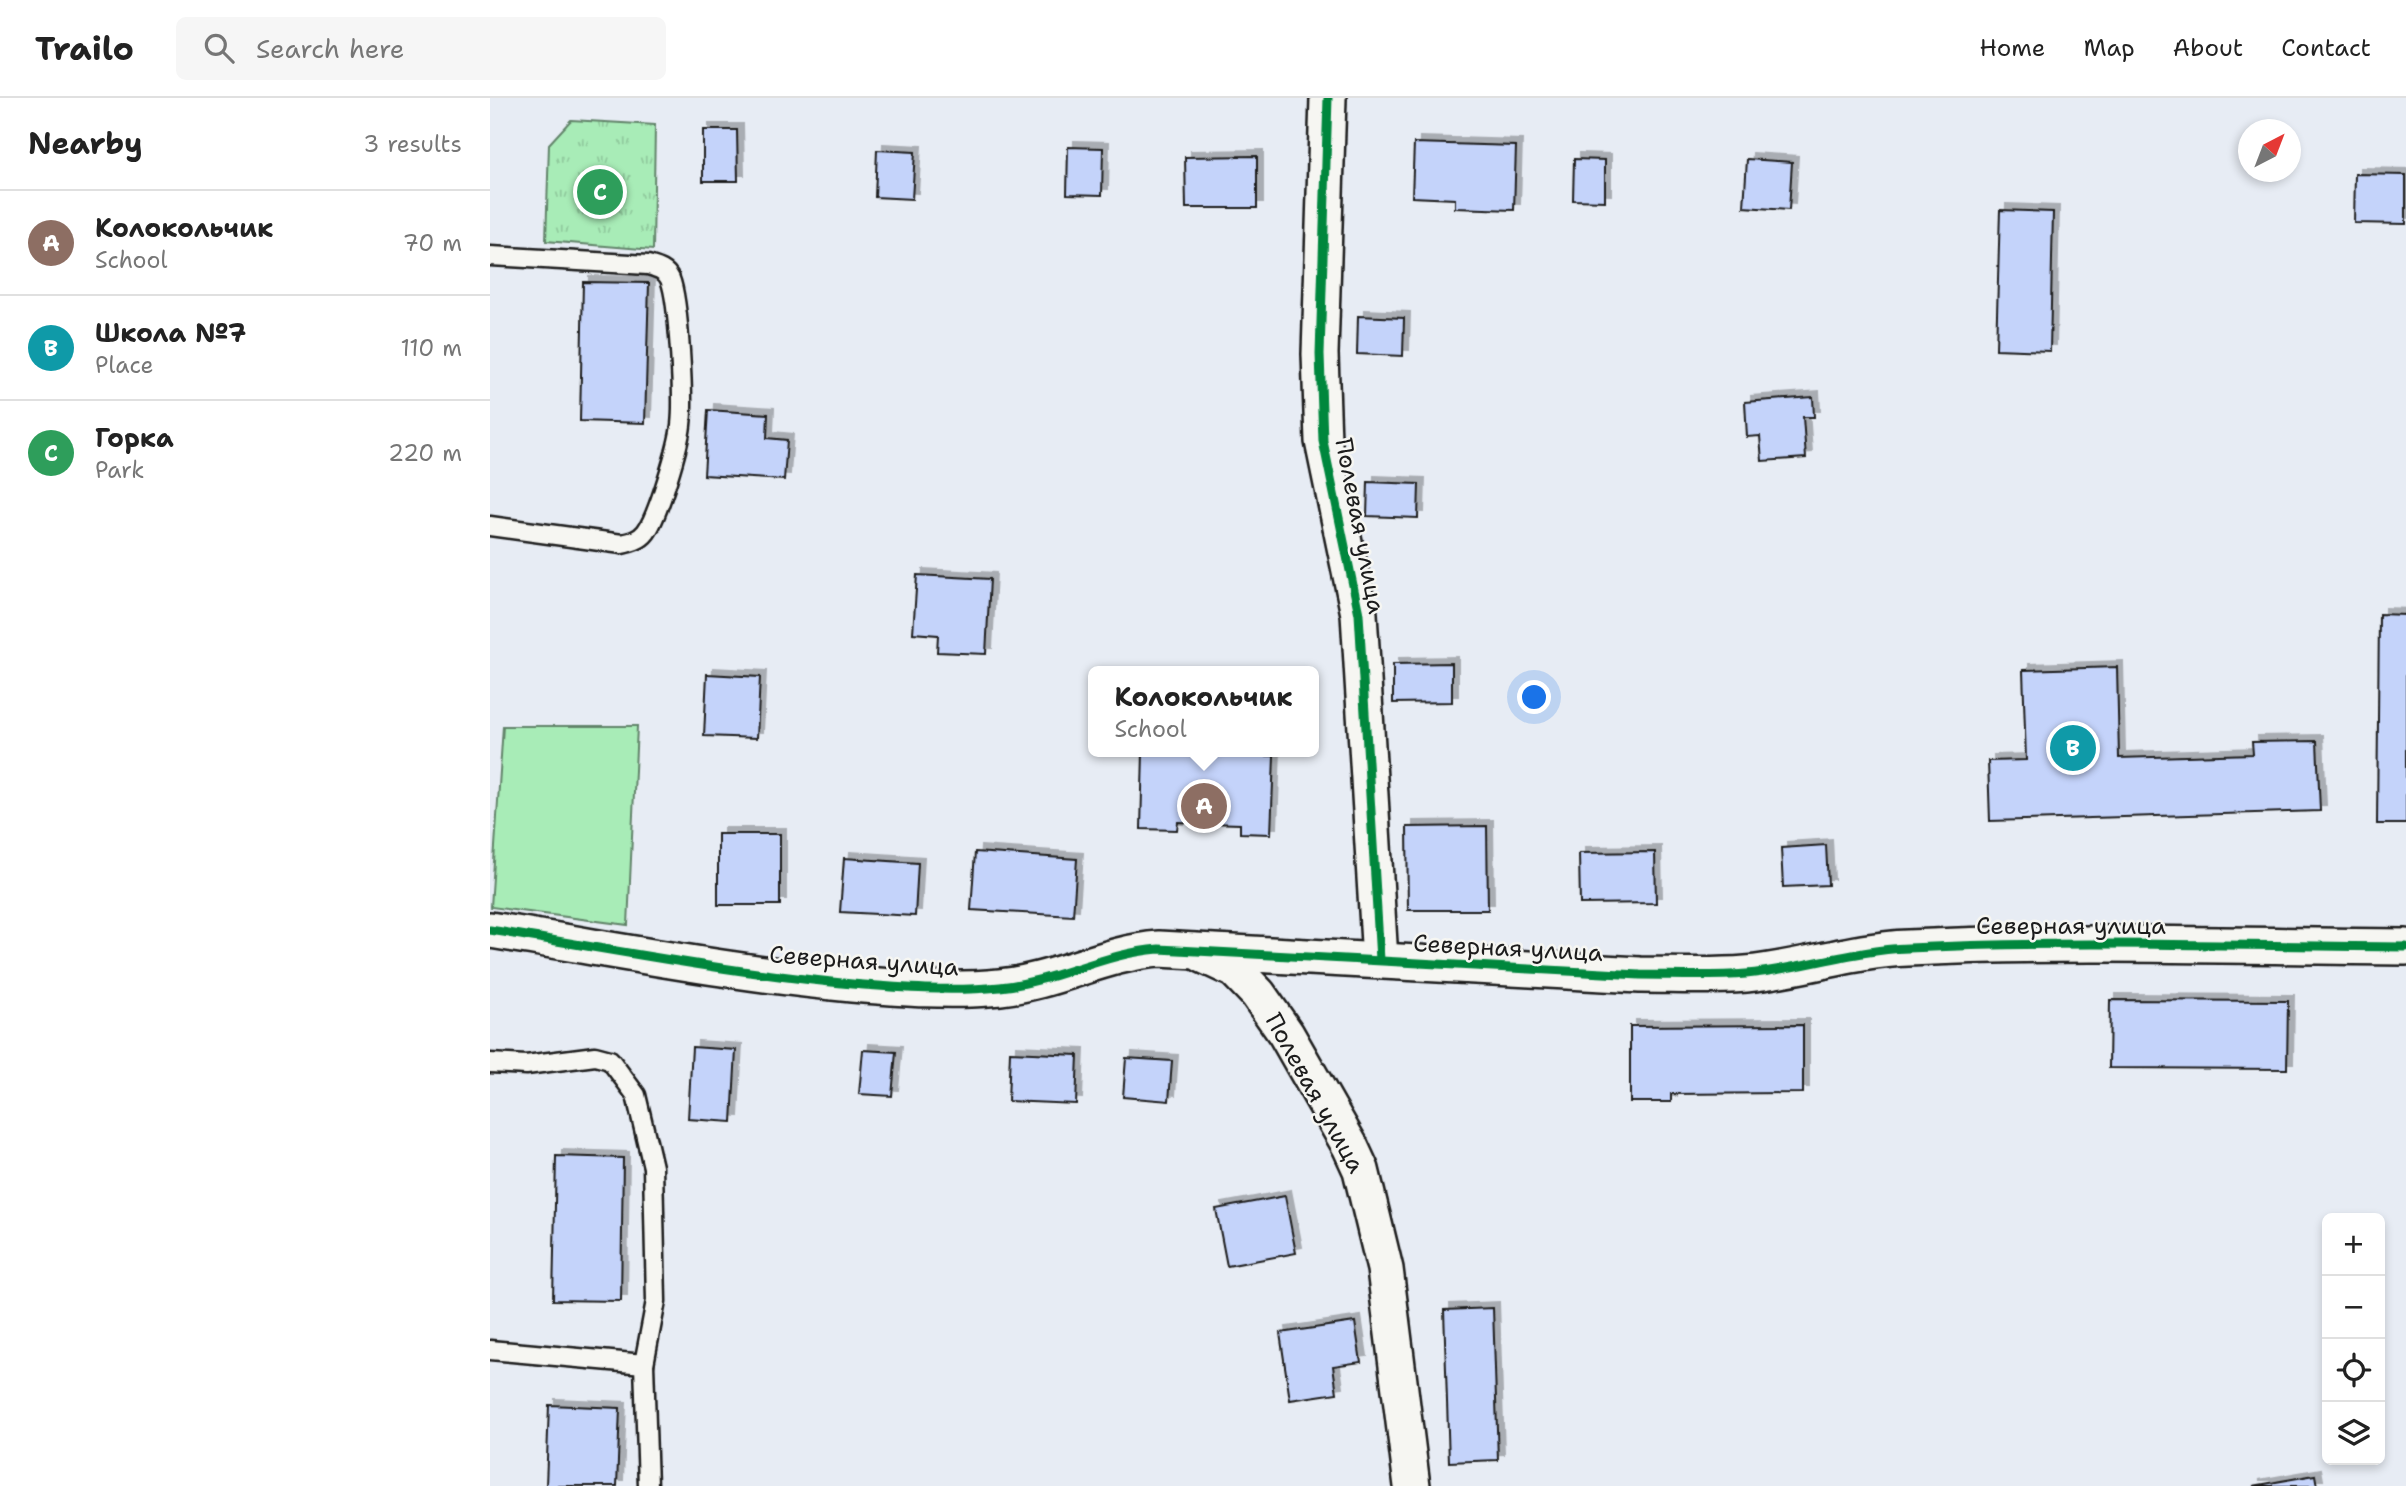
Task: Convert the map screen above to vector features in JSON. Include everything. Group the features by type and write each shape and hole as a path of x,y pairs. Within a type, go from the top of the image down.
{"street":[{"name":"Полевая улица","path":"1328,98 1320,354 1323,441 1359,614 1380,960"},
{"name":"Северная улица","path":"490,930 635,957 814,980 924,990 1001,987 1045,979 1134,951 1186,950 1640,975 1702,975 1748,974 1876,950 1910,948 2035,944 2406,947"},
{"name":"Полевая улица","path":"1186,950 1227,965 1258,994 1286,1034 1356,1158 1376,1220 1385,1269 1412,1486"}],"lane":[{"path":"490,256 649,265 662,269 669,278 674,300 681,424 672,465 646,531 635,541 622,544 490,526"},
{"path":"490,1063 526,1065 594,1056 610,1060 636,1095 653,1167 656,1301 645,1364 648,1486"},
{"path":"490,1350 645,1364"}],"green space":[{"path":"571,120 655,125 653,250 546,241 549,144"},
{"path":"503,726 637,726 628,925 491,907"}],"building":[{"path":"703,130 737,130 738,181 703,181"},
{"path":"1414,143 1516,146 1514,210 1455,208 1455,199 1412,197"},
{"path":"1068,147 1103,148 1102,195 1067,194"},
{"path":"877,150 915,152 912,199 875,197"},
{"path":"1257,156 1257,208 1186,208 1185,157"},
{"path":"1574,159 1605,160 1605,201 1573,200"},
{"path":"1747,159 1792,162 1789,210 1744,207"},
{"path":"2355,174 2406,175 2406,224 2354,223"},
{"path":"2000,210 2053,212 2050,351 1996,349"},
{"path":"583,282 649,283 645,423 580,421"},
{"path":"1358,316 1404,318 1403,356 1357,354"},
{"path":"1813,397 1814,417 1803,417 1806,458 1762,461 1760,436 1747,437 1745,402"},
{"path":"708,410 768,414 767,438 787,440 784,480 704,475"},
{"path":"1368,482 1419,484 1418,518 1367,516"},
{"path":"917,575 990,579 986,654 937,652 938,635 913,633"},
{"path":"2379,614 2406,615 2406,824 2377,824"},
{"path":"1452,663 1452,702 1393,703 1393,664"},
{"path":"2117,667 2119,758 2253,754 2252,742 2317,741 2320,811 1990,821 1988,761 2026,760 2023,670"},
{"path":"707,674 760,677 757,738 704,736"},
{"path":"1143,757 1274,757 1271,834 1240,833 1240,824 1178,822 1177,830 1141,829"},
{"path":"1487,826 1488,910 1408,910 1407,827"},
{"path":"718,834 780,834 780,905 718,905"},
{"path":"1826,845 1828,885 1783,887 1781,848"},
{"path":"975,852 1077,859 1073,916 971,910"},
{"path":"1655,852 1656,903 1580,904 1579,853"},
{"path":"844,858 918,863 915,916 840,912"},
{"path":"2110,1000 2288,1001 2287,1069 2109,1068"},
{"path":"1803,1025 1803,1093 1671,1094 1671,1102 1630,1102 1630,1026"},
{"path":"692,1047 736,1050 732,1122 688,1119"},
{"path":"863,1050 896,1052 892,1096 859,1094"},
{"path":"1010,1052 1078,1055 1076,1104 1008,1101"},
{"path":"1126,1058 1172,1061 1169,1101 1123,1097"},
{"path":"556,1156 623,1158 621,1301 553,1300"},
{"path":"1285,1196 1296,1253 1227,1266 1216,1209"},
{"path":"1493,1308 1498,1460 1449,1462 1444,1310"},
{"path":"1355,1322 1361,1362 1333,1366 1337,1393 1290,1400 1280,1333"},
{"path":"549,1405 620,1408 617,1486 546,1486"},
{"path":"2315,1475 2317,1486 2253,1486"}],"cycle path":[{"path":"1328,98 1320,354 1323,441 1359,614 1380,960"},
{"path":"490,930 761,974 852,984 945,989 1020,984 1119,956 1159,949 1640,975 1706,976 1766,972 1867,952 1908,948 2095,944 2406,947"}],"place":[{"name":"Горка","path":"600,192"},
{"name":"Школа №7","path":"2073,748"},
{"name":"Колокольчик","path":"1204,806"}]}
